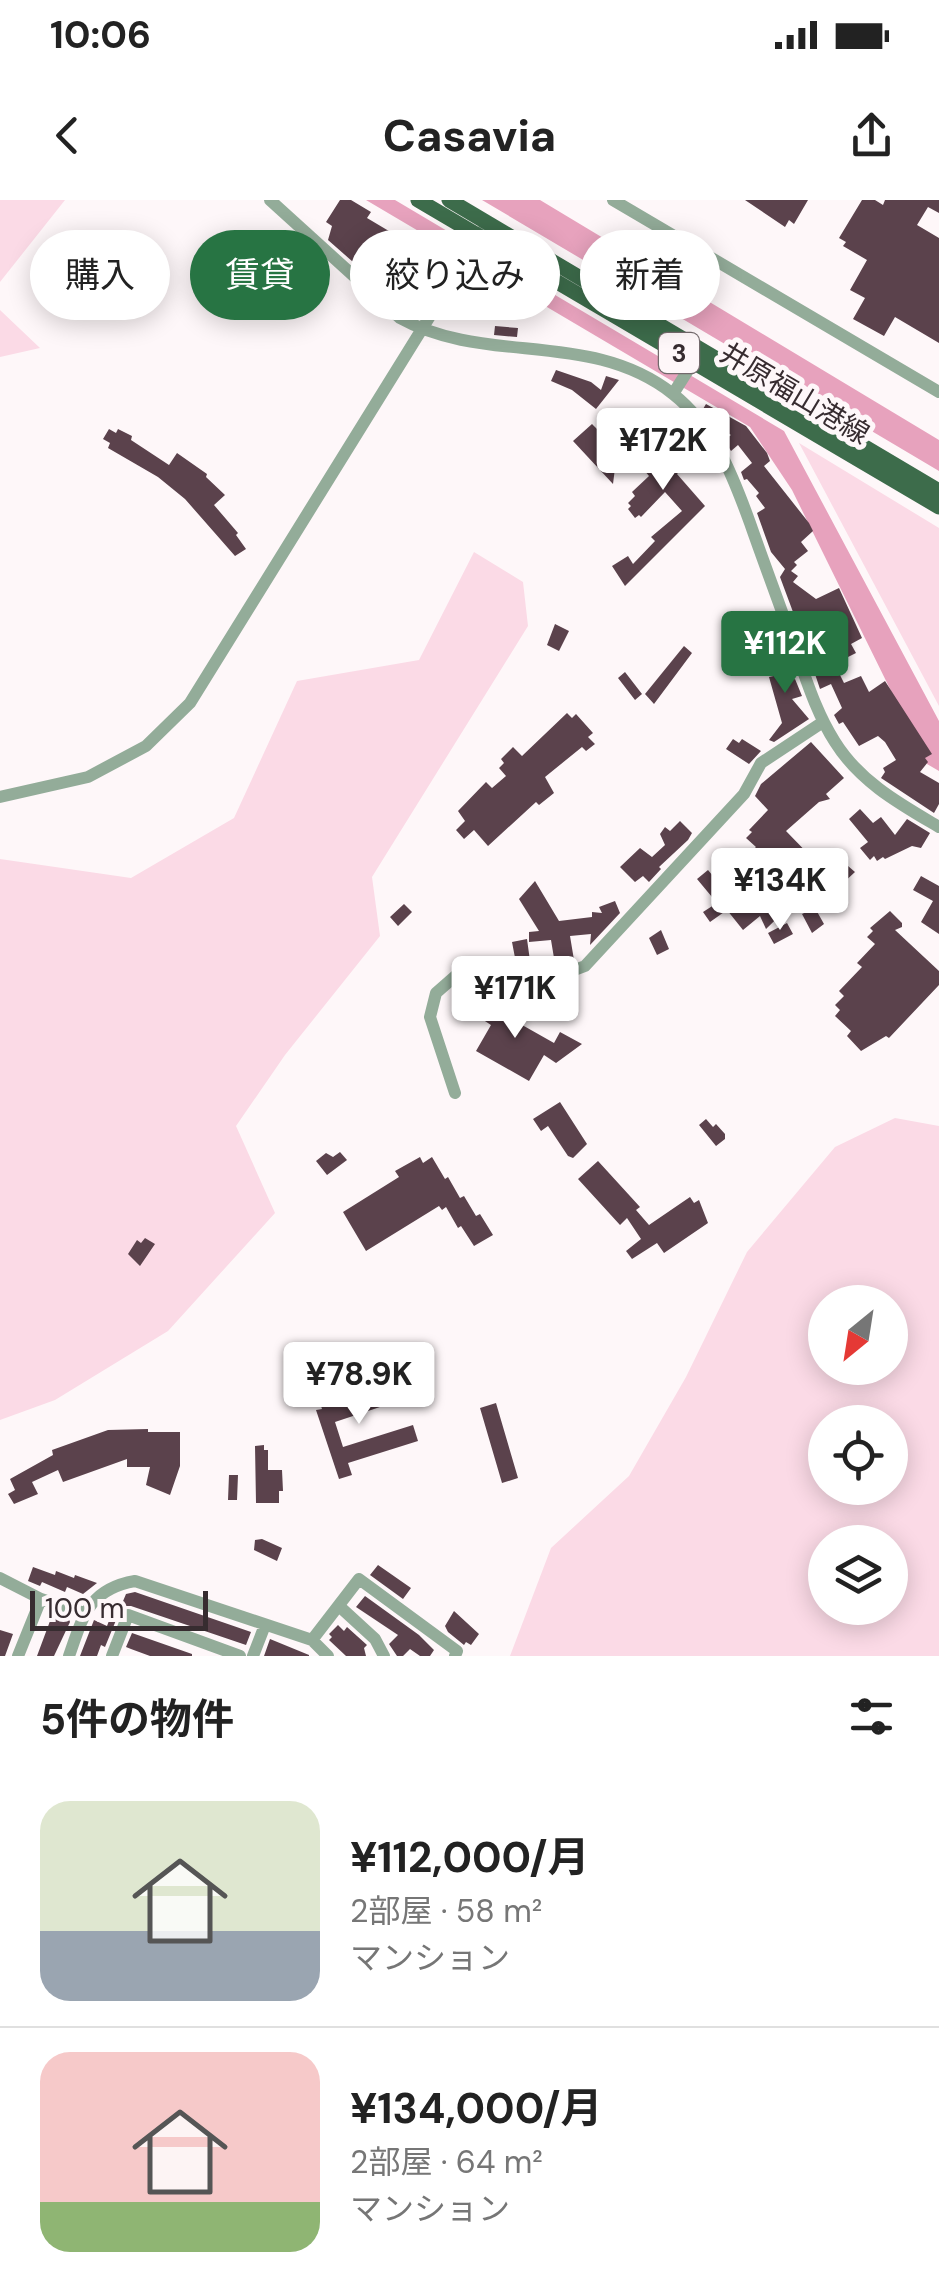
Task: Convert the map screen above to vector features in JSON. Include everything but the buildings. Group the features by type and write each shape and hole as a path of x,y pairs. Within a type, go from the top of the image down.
{"main road":[{"name":"井原福山港線","path":"418,200 484,229"},
{"name":"井原福山港線","path":"449,200 484,229 939,508"},
{"name":"井原福山港線","path":"694,360 939,491"}],"street":[{"path":"270,200 400,318 423,331 602,357 675,392 728,464 823,722 836,744 886,796 939,828"},
{"path":"613,200 939,392"},
{"path":"0,796 88,777 146,746 190,703 484,229"},
{"path":"675,392 694,360"},
{"path":"455,1094 430,1017 436,993 460,972 564,974 585,966 744,794 762,763 823,722"},
{"path":"0,1578 41,1599 84,1614"},
{"path":"312,1640 359,1579 457,1651 455,1656"},
{"path":"69,1656 84,1614 100,1594 116,1584 135,1581 312,1640 328,1656"},
{"path":"18,1656 41,1599"},
{"path":"339,1606 375,1639 384,1656"},
{"path":"112,1656 128,1615 240,1656"},
{"path":"254,1656 265,1625"}],"shaded area":[{"path":"0,200 65,200 41,230 30,230 30,244 0,282"},
{"path":"366,200 395,200 446,230 417,230"},
{"path":"482,200 540,200 590,230 580,230 580,258 560,246 560,230 533,230"},
{"path":"560,298 580,310 580,320 597,320 784,431 939,721 939,771 927,764 792,490 750,427 560,315"},
{"path":"720,308 939,440 939,471 684,320 720,320"},
{"path":"0,310 40,348 0,357"},
{"path":"799,443 939,528 939,706"},
{"path":"474,552 523,582 528,626 372,877 380,936 285,1055 236,1126 275,1213 168,1331 55,1400 0,1420 0,859 131,878 234,818 297,681 419,660"},
{"path":"895,1118 939,1126 939,1656 510,1656 551,1548 629,1476 686,1377 747,1252 835,1147"}]}
